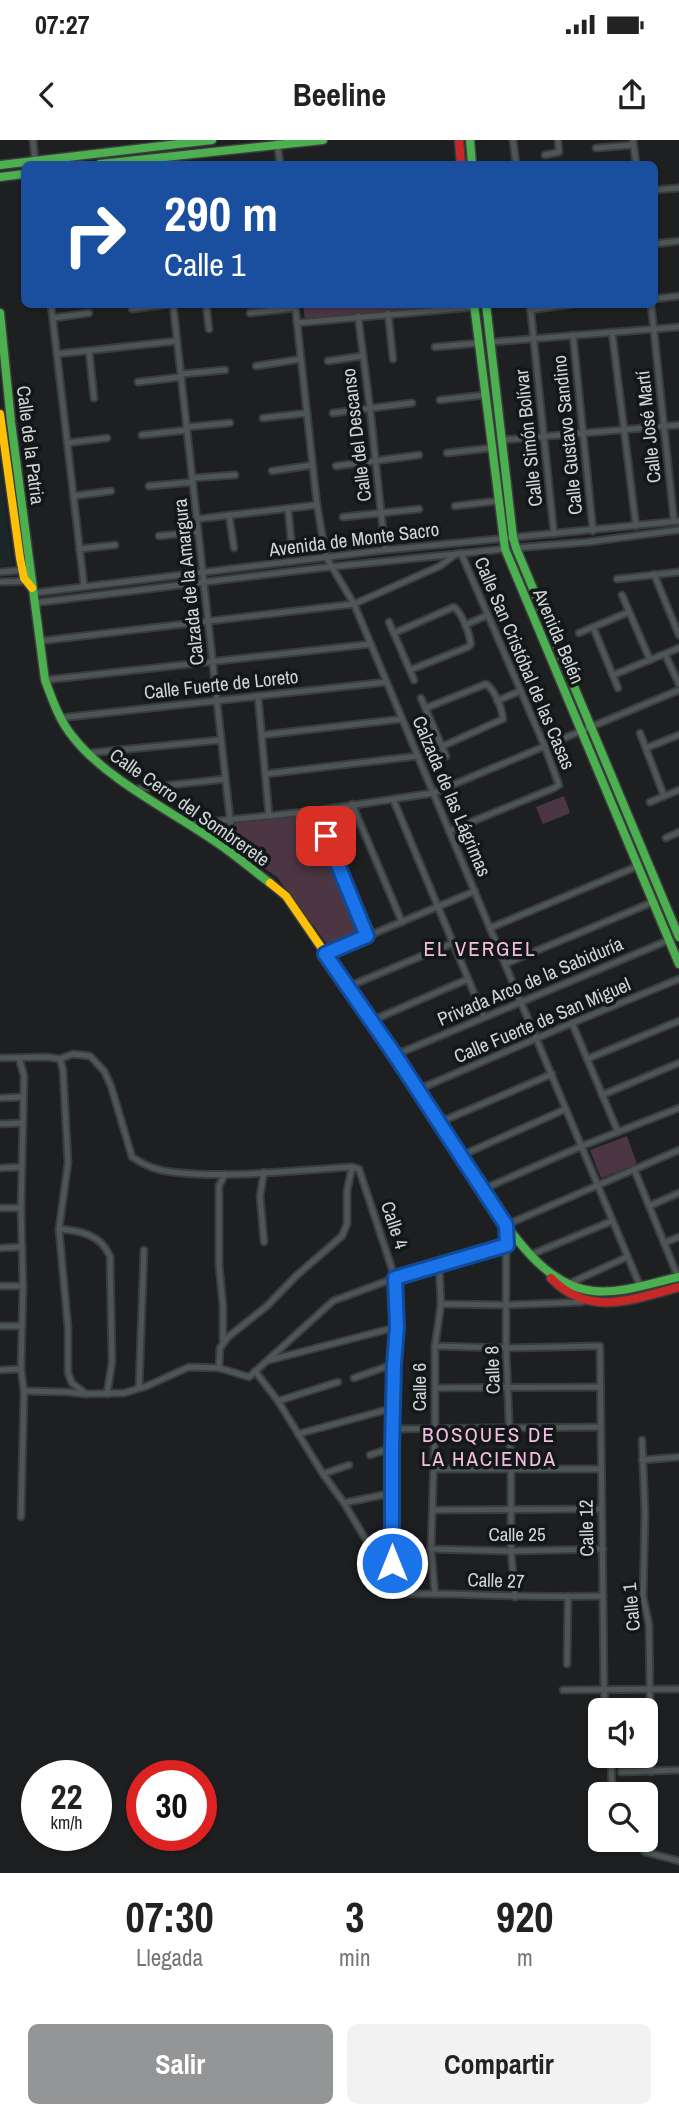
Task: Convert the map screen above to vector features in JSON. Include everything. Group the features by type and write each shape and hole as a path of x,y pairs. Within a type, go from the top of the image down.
{"main road":[{"path":"35,161 156,144 212,140"},
{"path":"158,161 277,142 323,140"},
{"path":"458,140 461,161"},
{"path":"470,140 472,161"},
{"path":"0,165 21,163"},
{"path":"0,177 21,174"},
{"name":"Avenida Belén","path":"474,308 505,549 679,936"},
{"name":"Avenida Belén","path":"487,308 516,548 638,866 679,964"},
{"name":"Calle de la Patria","path":"0,313 27,570"},
{"name":"Calle de la Patria","path":"0,414 31,585"},
{"name":"Calle Cerro del Sombrerete","path":"31,585 45,680 59,718 73,738 107,771 234,855 286,896 395,1055 506,1225 562,1289 577,1298 593,1302"},
{"name":"Calle Cerro del Sombrerete","path":"548,1272 568,1284 606,1292 679,1277"},
{"path":"593,1302 609,1302 679,1287"}],"street":[{"path":"33,140 35,161"},
{"path":"513,140 516,161"},
{"path":"545,155 559,152 558,140"},
{"path":"277,142 279,161"},
{"path":"596,148 633,143 636,161"},
{"path":"658,190 679,188"},
{"path":"658,244 679,241"},
{"path":"658,299 679,296"},
{"path":"52,308 84,586"},
{"path":"132,309 140,308"},
{"name":"Calzada de la Amargura","path":"173,308 234,855"},
{"path":"206,308 209,329"},
{"path":"250,313 282,308"},
{"name":"Calzada de las Lágrimas","path":"295,308 317,505 326,557 354,604 640,1286"},
{"path":"297,323 449,308"},
{"name":"Calle Simón Bolívar","path":"530,308 554,534"},
{"name":"Calle José Martí","path":"652,308 676,521"},
{"path":"53,318 89,313"},
{"path":"388,313 393,359"},
{"name":"Calle del Descanso","path":"358,316 385,550"},
{"path":"492,342 679,327"},
{"path":"612,332 636,526"},
{"name":"Calle Gustavo Sandino","path":"573,335 593,531"},
{"path":"57,354 177,341"},
{"path":"435,347 479,343"},
{"path":"89,351 94,398"},
{"path":"328,361 362,356"},
{"path":"256,366 301,359"},
{"path":"138,382 225,370"},
{"path":"440,400 485,396"},
{"path":"333,413 411,403"},
{"path":"263,418 307,413"},
{"path":"142,435 230,424"},
{"path":"502,440 679,425"},
{"path":"67,443 107,438"},
{"path":"447,453 491,448"},
{"path":"336,466 419,455"},
{"path":"272,471 313,465"},
{"path":"149,486 235,474"},
{"path":"73,496 111,491"},
{"path":"455,506 497,501"},
{"path":"197,519 317,505"},
{"path":"288,508 291,539"},
{"path":"342,517 419,509"},
{"path":"229,515 234,548"},
{"name":"Avenida de Monte Sacro","path":"0,582 84,586 385,550 676,521"},
{"name":"Avenida de Monte Sacro","path":"34,603 333,567 588,542 679,530"},
{"path":"159,536 198,532"},
{"path":"79,549 115,545"},
{"path":"40,641 354,604 440,566 458,554"},
{"name":"Calle San Cristóbal de las Casas","path":"449,831 559,785 488,615 458,554"},
{"path":"0,572 27,570"},
{"path":"617,579 679,572"},
{"path":"654,575 679,635"},
{"path":"622,595 650,660"},
{"path":"394,633 454,607 465,625 471,640 470,645 410,670"},
{"path":"579,633 629,612"},
{"path":"465,625 488,615"},
{"path":"390,622 414,680"},
{"path":"593,626 618,688"},
{"path":"45,680 371,644"},
{"path":"613,675 679,648"},
{"path":"665,653 679,684"},
{"name":"Calle Fuerte de Loreto","path":"59,718 387,682"},
{"path":"426,708 485,684 489,685 498,701 503,719 443,746"},
{"path":"188,824 315,811 433,793 679,690"},
{"path":"498,701 520,691"},
{"path":"258,696 269,816"},
{"path":"421,698 446,757"},
{"path":"261,735 402,719"},
{"path":"640,733 664,796"},
{"path":"646,748 679,735"},
{"path":"87,753 221,740"},
{"path":"265,774 418,756"},
{"path":"134,789 225,779"},
{"path":"650,802 679,790"},
{"path":"393,799 484,1017"},
{"path":"352,804 402,922"},
{"path":"315,811 367,936"},
{"path":"666,838 679,833"},
{"path":"490,928 638,866"},
{"path":"325,954 475,891"},
{"path":"505,964 653,902"},
{"name":"Privada Arco de la Sabiduría","path":"395,1055 679,936"},
{"path":"347,987 453,943"},
{"path":"371,1021 468,979"},
{"name":"Calle Fuerte de San Miguel","path":"417,1090 679,979"},
{"path":"587,1059 679,1021"},
{"path":"572,1023 618,1132"},
{"path":"0,1058 60,1059 73,1054 90,1056 104,1071 119,1107 132,1157 145,1165 170,1172 225,1174 356,1168 347,1191 346,1224 342,1236 296,1276 267,1306 228,1337 220,1348 219,1368"},
{"path":"19,1058 24,1076 21,1208 21,1369 24,1391 21,1517"},
{"path":"60,1059 63,1070 68,1163 60,1228 68,1328 68,1373 72,1382 86,1394"},
{"path":"602,1095 679,1063"},
{"path":"438,1123 551,1074"},
{"path":"0,1098 23,1097"},
{"path":"481,1190 679,1108"},
{"path":"460,1156 566,1109"},
{"path":"0,1124 23,1123"},
{"path":"506,1225 679,1150"},
{"path":"0,1168 22,1167"},
{"name":"Calle 4","path":"356,1168 395,1278 397,1327 392,1448 392,1586"},
{"path":"634,1169 679,1277"},
{"path":"264,1172 260,1196 264,1242"},
{"path":"223,1344 219,1186 225,1174"},
{"path":"649,1206 679,1193"},
{"path":"0,1208 21,1208"},
{"path":"530,1255 612,1221"},
{"name":"Calle 8","path":"506,1225 506,1348 514,1597"},
{"path":"60,1228 87,1232 106,1248 110,1256 112,1362 107,1394"},
{"path":"664,1243 679,1237"},
{"path":"24,1391 124,1393 189,1367 219,1368 244,1378 249,1377 333,1301 395,1278 507,1245"},
{"path":"0,1248 22,1247"},
{"path":"139,1388 144,1250"},
{"path":"568,1284 627,1257"},
{"name":"Calle 6","path":"435,1594 431,1549 435,1346 440,1304 439,1264"},
{"path":"0,1286 23,1286"},
{"path":"440,1304 593,1302"},
{"path":"0,1326 21,1326"},
{"path":"267,1361 397,1327"},
{"path":"435,1346 506,1348"},
{"name":"Calle 12","path":"506,1348 600,1346 605,1698"},
{"path":"354,1378 394,1364"},
{"path":"0,1370 21,1369"},
{"path":"255,1371 278,1401 344,1503 392,1586"},
{"path":"278,1401 338,1382"},
{"path":"435,1388 599,1387"},
{"path":"298,1434 393,1408"},
{"path":"394,1429 600,1427"},
{"name":"Calle 1","path":"642,1440 645,1513 643,1596 649,1625 651,1772"},
{"path":"370,1455 392,1448"},
{"path":"642,1460 679,1457"},
{"path":"323,1474 349,1465"},
{"path":"434,1469 600,1469"},
{"path":"344,1503 392,1493"},
{"path":"433,1510 602,1509"},
{"name":"Calle 25","path":"431,1549 603,1549"},
{"name":"Calle 27","path":"392,1586 397,1592 416,1595 603,1596"},
{"path":"567,1664 568,1597"},
{"path":"563,1690 679,1689"},
{"path":"621,1773 679,1770"},
{"path":"645,1852 679,1861"}],"shaded area":[{"path":"304,308 435,308 305,320"},
{"path":"0,458 12,565 0,566"},
{"path":"564,796 570,813 543,824 536,807"},
{"path":"311,814 362,934 330,948 277,877 201,825"},
{"path":"627,1136 637,1164 601,1178 590,1150"}],"traffic: fast":[{"path":"34,161 212,140"},
{"path":"128,161 323,140"},
{"path":"470,140 472,161"},
{"path":"0,165 21,163"},
{"path":"0,177 21,174"},
{"path":"475,308 505,549 679,964"},
{"path":"486,308 516,548 679,937"},
{"path":"0,313 11,422 45,680 57,710 73,737 102,766 137,792 218,843 270,883"},
{"path":"491,1205 534,1259 547,1271 576,1287 593,1291 615,1291 679,1277"}],"traffic: slow":[{"path":"0,414 20,558 24,578 32,588"},
{"path":"270,883 286,896 395,1055 491,1205"}],"traffic: jam":[{"path":"459,140 461,161"},
{"path":"551,1278 566,1290 596,1302 628,1300 679,1287"}],"district":[{"name":"EL VERGEL","path":"480,949"},
{"name":"BOSQUES DE LA HACIENDA","path":"489,1447"}],"route":[{"path":"326,836 367,936 325,954 395,1055 506,1225 507,1245 395,1278 397,1327 392,1448 392,1563"}]}
